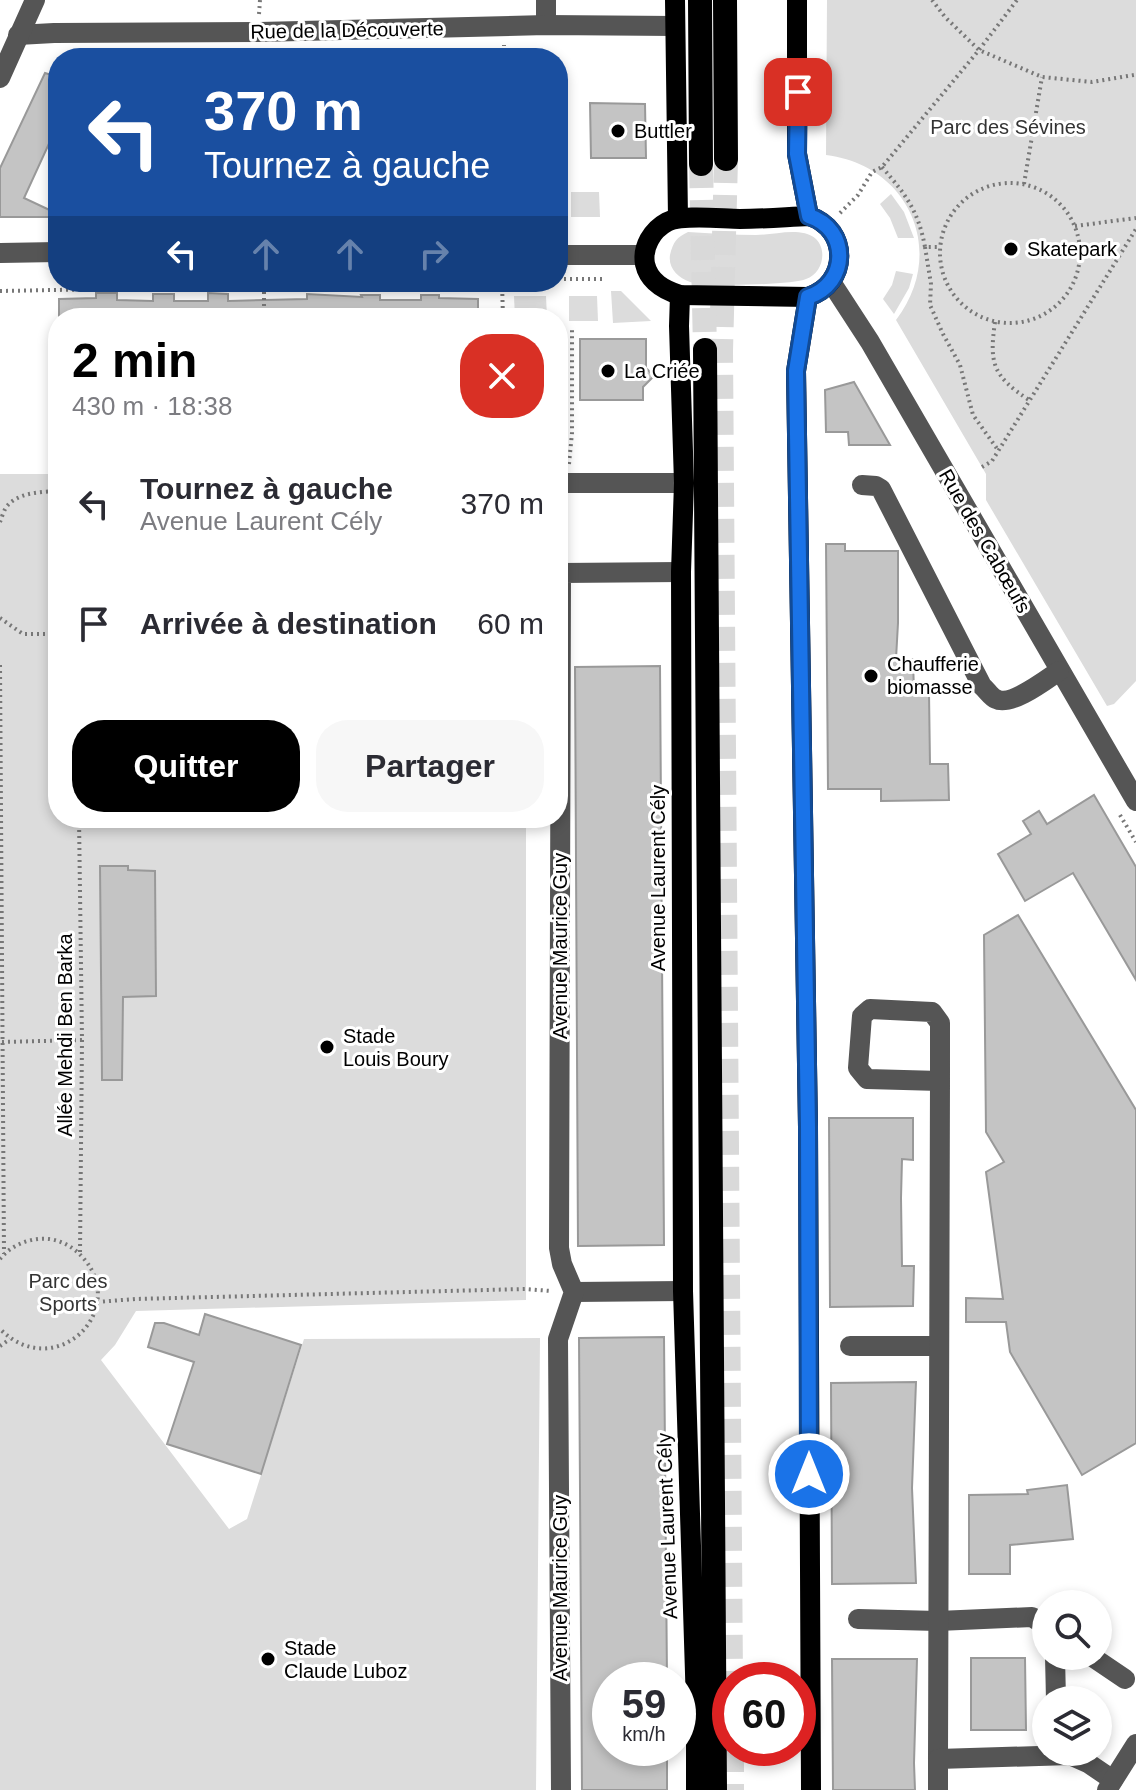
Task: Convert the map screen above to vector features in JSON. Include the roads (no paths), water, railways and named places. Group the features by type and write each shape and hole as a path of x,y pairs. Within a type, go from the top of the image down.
{"highway":[{"path":"700,0 701,164"},
{"path":"725,0 726,159"},
{"path":"705,350 715,1790"}],"main road":[{"path":"675,0 678,218"},
{"path":"797,0 797,154 809,216"},
{"path":"809,216 828,227 836,237 839,248 837,271 831,282 817,294 808,297 680,295 656,283 645,266 647,243 658,228 678,218 809,216"},
{"name":"Avenue Laurent Cély","path":"680,295 684,483 681,572 683,1291 696,1790"},
{"path":"808,297 796,371 808,1143 811,1790"}],"street":[{"path":"0,78 35,0"},
{"path":"546,0 546,25"},
{"name":"Rue de la Découverte","path":"18,35 546,25 675,26"},
{"path":"0,253 48,252"},
{"path":"568,255 644,255"},
{"path":"0,263 48,264"},
{"name":"Rue des Cabœufs","path":"831,282 870,342 1136,801"},
{"path":"568,483 684,483"},
{"path":"862,485 881,489 982,686 1002,701 1026,693 1059,671"},
{"name":"Avenue Maurice Guy","path":"568,573 681,572"},
{"name":"Avenue Maurice Guy","path":"560,828 559,1248 574,1292 558,1339 561,1790"},
{"path":"938,1790 938,1621 940,1081 940,1023 932,1012 870,1009 862,1016 858,1068 867,1079 940,1081"},
{"path":"574,1292 683,1291"},
{"path":"850,1346 939,1346"},
{"path":"858,1619 938,1621 1032,1617"},
{"path":"1112,1670 1125,1679"},
{"path":"1091,1766 1110,1785 1136,1744"},
{"path":"938,1759 1032,1755"}],"tunnel":[{"path":"726,159 721,351 731,1662"},
{"path":"701,164 705,350"},
{"path":"732,1766 732,1790"}],"place":[{"name":"Buttler","path":"618,131"},
{"name":"Skatepark","path":"1011,249"},
{"name":"La Criée","path":"608,371"},
{"name":"Chaufferie biomasse","path":"871,676"},
{"name":"Stade Louis Boury","path":"327,1047"},
{"name":"Stade Claude Luboz","path":"268,1659"}],"park label":[{"name":"Parc des Sévines","path":"1008,127"},
{"name":"Parc des Sports","path":"68,1292"}]}
